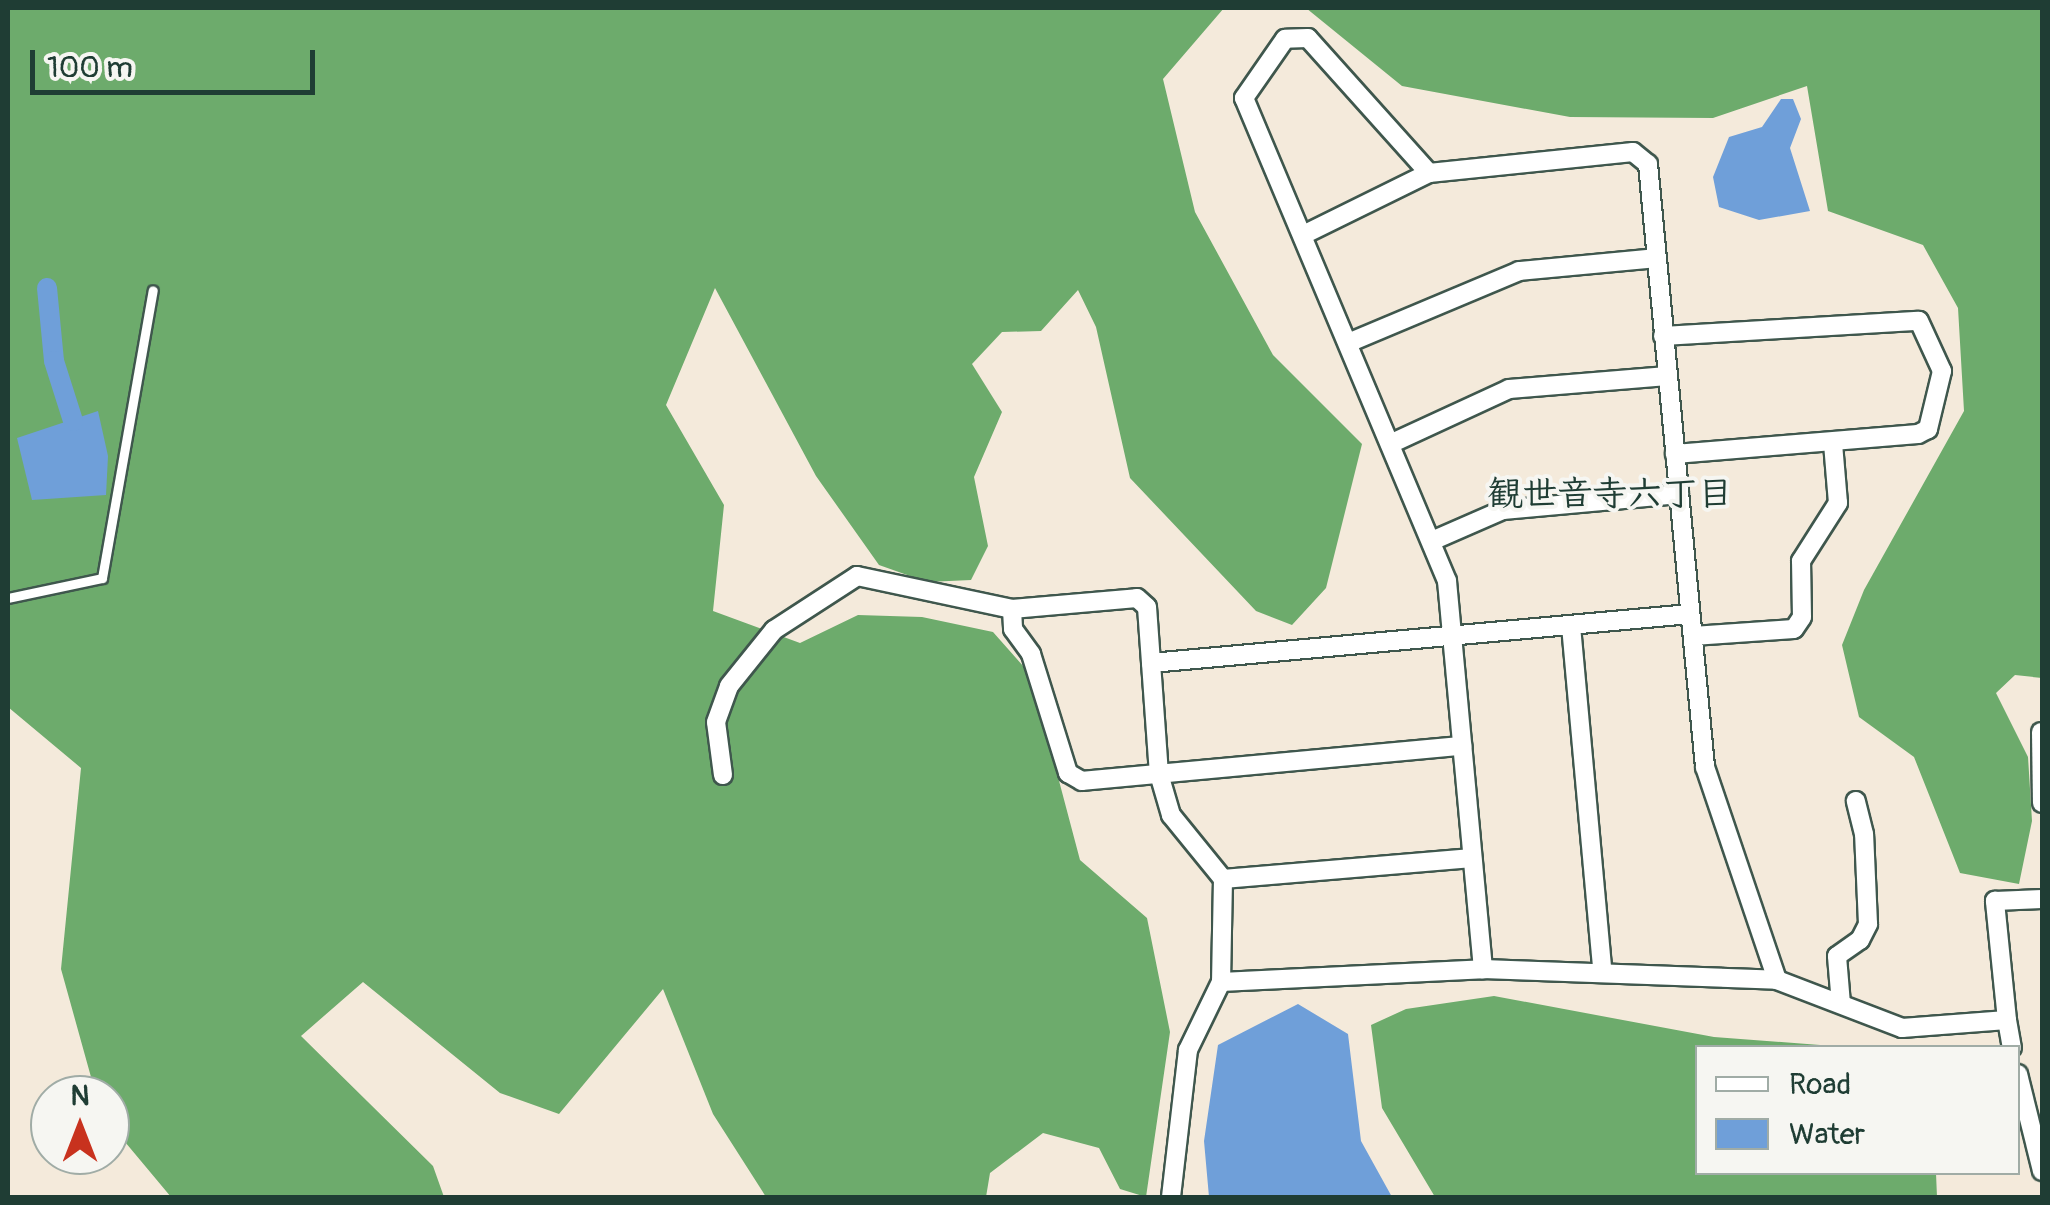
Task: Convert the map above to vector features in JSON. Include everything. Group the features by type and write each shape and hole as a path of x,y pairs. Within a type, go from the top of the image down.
{"street":[{"path":"1429,173 1308,38 1293,35 1244,98 1434,540 1454,639 1483,968"},
{"path":"1303,236 1429,173 1633,152 1648,164 1706,767 1777,980"},
{"path":"1348,343 1519,271 1656,258"},
{"path":"1663,336 1918,321 1942,371 1928,429 1833,444 1675,454"},
{"path":"1390,444 1509,389 1667,376"},
{"path":"1693,636 1794,628 1802,617 1801,561 1838,503 1833,444"},
{"path":"1434,540 1503,510 1679,494"},
{"path":"723,775 716,722 729,686 774,630 857,576 1012,609 1136,598 1147,608 1158,774 1171,815 1223,879 1221,982 1188,1050 1171,1198"},
{"path":"1012,609 1013,629 1031,654 1068,773 1082,781 1269,769 1462,746"},
{"path":"1150,663 1454,639 1690,614"},
{"path":"1571,626 1602,969"},
{"path":"2042,732 2042,803"},
{"path":"1841,1004 1837,956 1866,934 1868,924 1864,834 1856,801"},
{"path":"1223,879 1472,858"},
{"path":"2011,1045 1995,901 2042,900"},
{"path":"1221,982 1483,968 1602,969 1777,980 1912,1029 2007,1020"},
{"path":"2020,1081 2042,1171"}],"lane":[{"path":"8,598 102,578 153,290"}],"green space":[{"path":"8,8 1224,8 1163,79 1195,212 1273,355 1362,444 1326,588 1292,625 1256,611 1130,478 1096,327 1078,290 1041,331 1002,332 972,364 1002,412 974,477 988,546 971,580 927,582 879,565 816,476 715,288 666,405 724,505 713,611 800,643 858,615 922,617 993,632 1031,675 1080,860 1147,918 1170,1032 1146,1197 1120,1189 1099,1148 1043,1133 990,1173 986,1197 766,1197 713,1114 663,989 559,1114 500,1093 363,982 301,1036 433,1166 444,1197 171,1197 130,1148 130,1075 90,1075 61,969 81,768 8,707"},
{"path":"1306,8 2042,8 2042,678 2015,675 1996,693 2028,757 2032,821 2019,884 1960,873 1914,757 1859,717 1842,645 1864,590 1964,411 1958,308 1923,245 1828,211 1807,86 1713,118 1570,117 1402,86"},
{"path":"1494,996 1714,1037 1820,1045 1695,1045 1695,1175 1936,1175 1937,1197 1435,1197 1382,1108 1371,1025 1406,1009"}],"water":[{"path":"1781,99 1793,99 1801,119 1790,148 1810,211 1759,220 1719,207 1713,177 1729,137 1762,127"},
{"path":"98,411 108,456 106,495 32,500 17,438"},
{"path":"1298,1004 1348,1034 1361,1141 1392,1197 1209,1197 1204,1141 1218,1045"}],"waterway":[{"path":"47,288 54,361 73,421"}],"district":[{"name":"観世音寺六丁目","path":"1610,494"}]}
